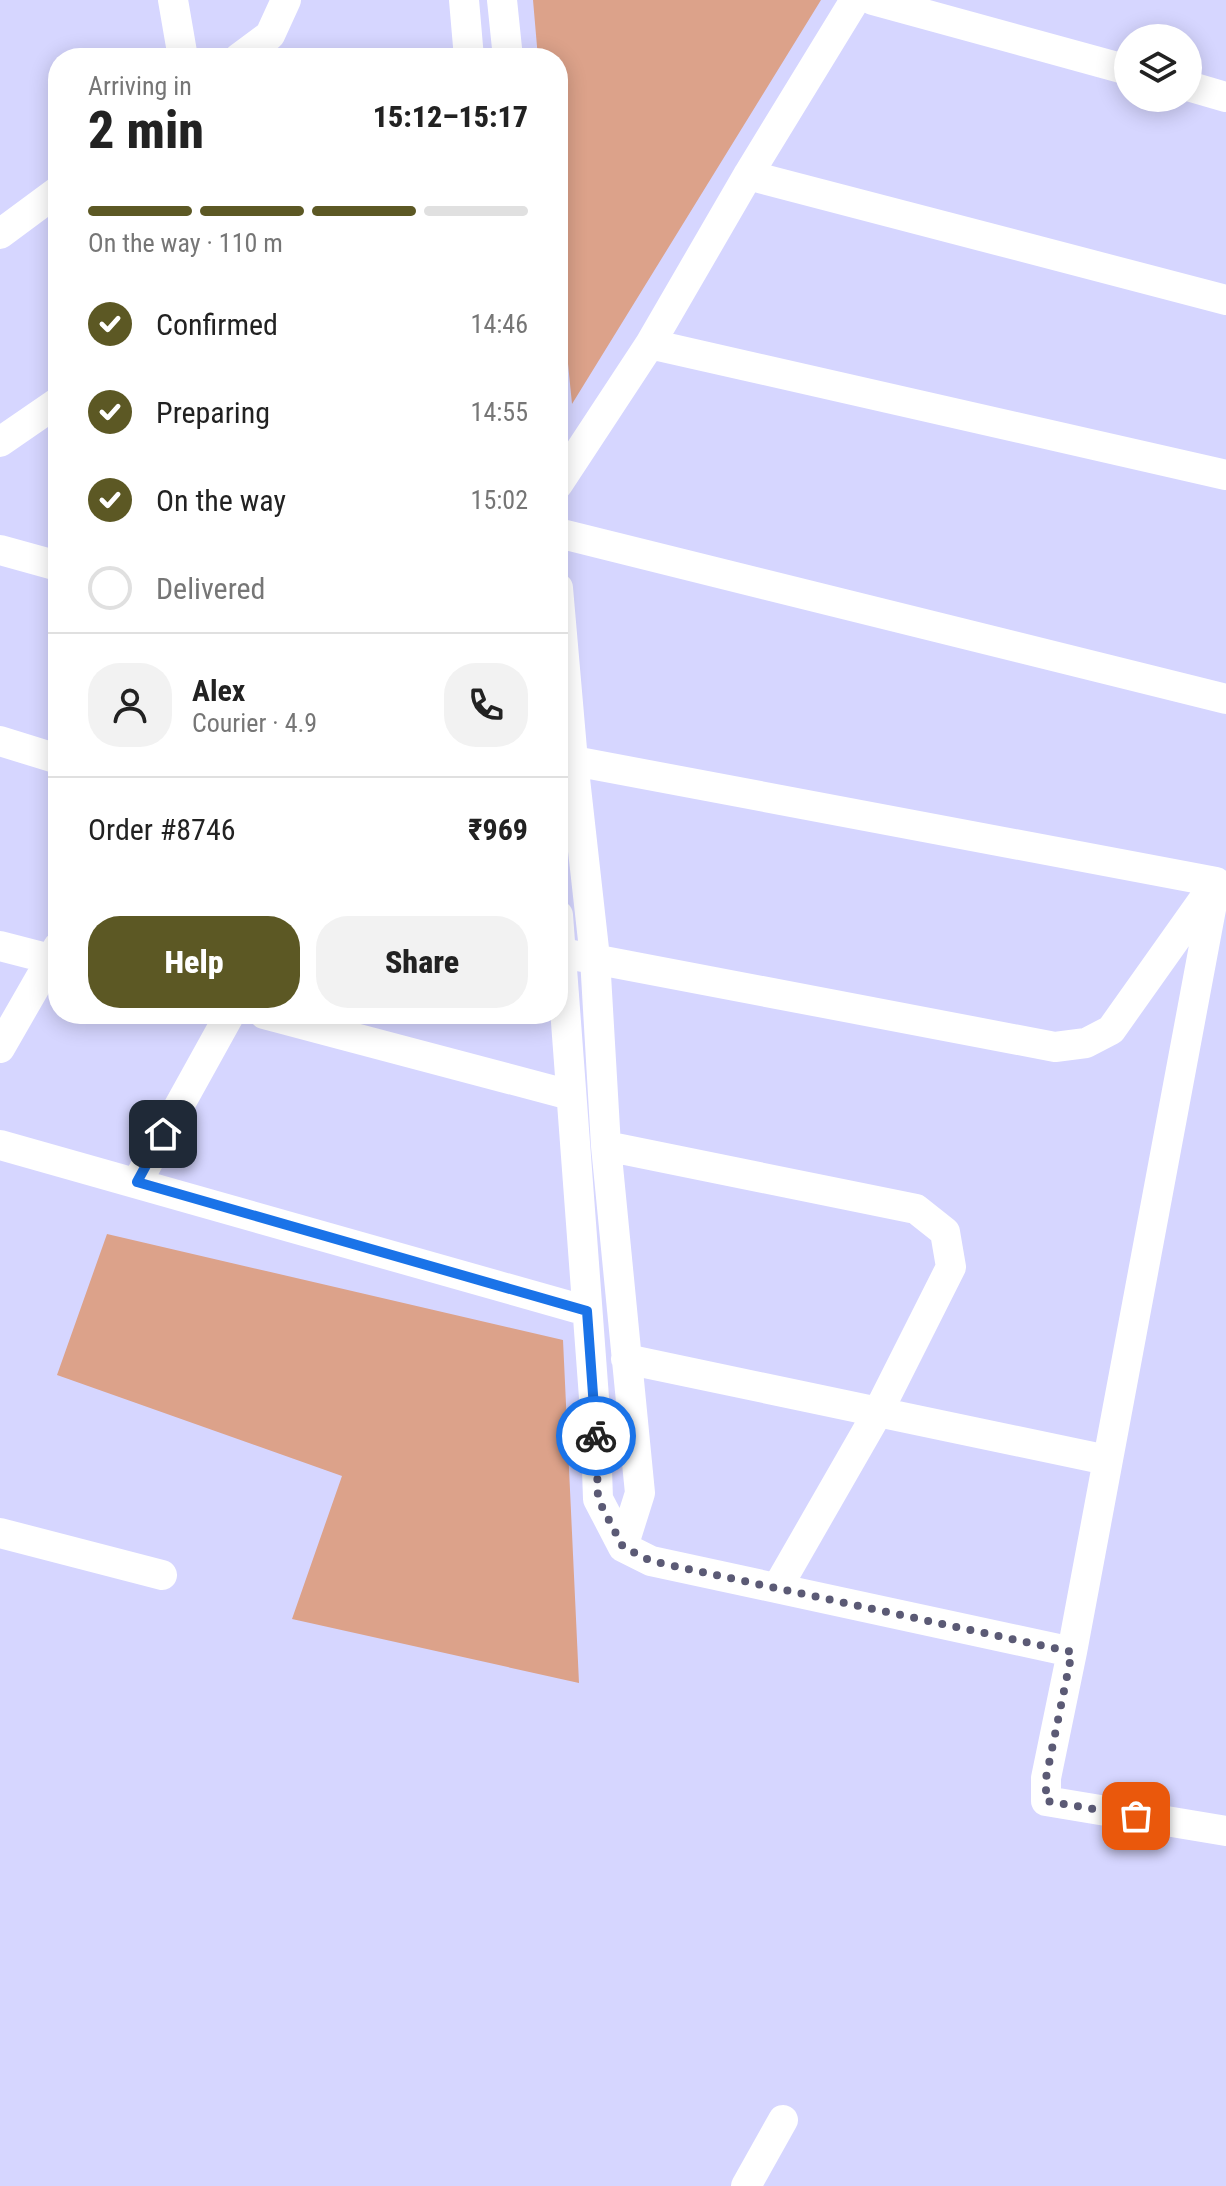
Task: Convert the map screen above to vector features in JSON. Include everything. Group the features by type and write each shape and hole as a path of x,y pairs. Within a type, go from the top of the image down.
{"street":[{"path":"173,0 181,48"},
{"path":"252,48 270,35 286,0"},
{"path":"464,0 468,48"},
{"path":"502,0 507,48"},
{"path":"568,469 650,344 855,0"},
{"path":"873,0 1114,66"},
{"path":"1202,90 1226,97"},
{"path":"748,175 1226,300"},
{"path":"0,234 48,198"},
{"path":"650,344 1226,475"},
{"path":"0,442 48,409"},
{"path":"568,535 1226,699"},
{"path":"0,550 48,563"},
{"path":"0,741 48,756"},
{"path":"568,761 1221,874"},
{"path":"568,780 595,958 606,1146 640,1493 623,1547"},
{"path":"568,954 1055,1047 1086,1043 1111,1030 1221,874"},
{"path":"1221,874 1046,1778 1046,1801 1226,1831"},
{"path":"0,946 48,955"},
{"path":"0,1048 48,969"},
{"path":"137,1182 224,1024"},
{"path":"302,1024 570,1095"},
{"path":"566,1024 595,1411 598,1499 623,1547 651,1561 1072,1652"},
{"path":"0,1145 587,1311"},
{"path":"606,1146 916,1209 945,1232 951,1267 878,1412 777,1588"},
{"path":"626,1359 1107,1460"},
{"path":"0,1533 162,1575"},
{"path":"746,2186 783,2120"}],"shaded area":[{"path":"533,0 821,0 572,404 568,364 568,48 537,48"},
{"path":"107,1234 563,1340 579,1683 292,1619 342,1476 57,1375"}],"way so far":[{"path":"596,1436 598,1499 623,1547 651,1561 1072,1652 1046,1778 1046,1801 1136,1816"}],"route":[{"path":"163,1134 137,1182 587,1311 596,1436"}]}
